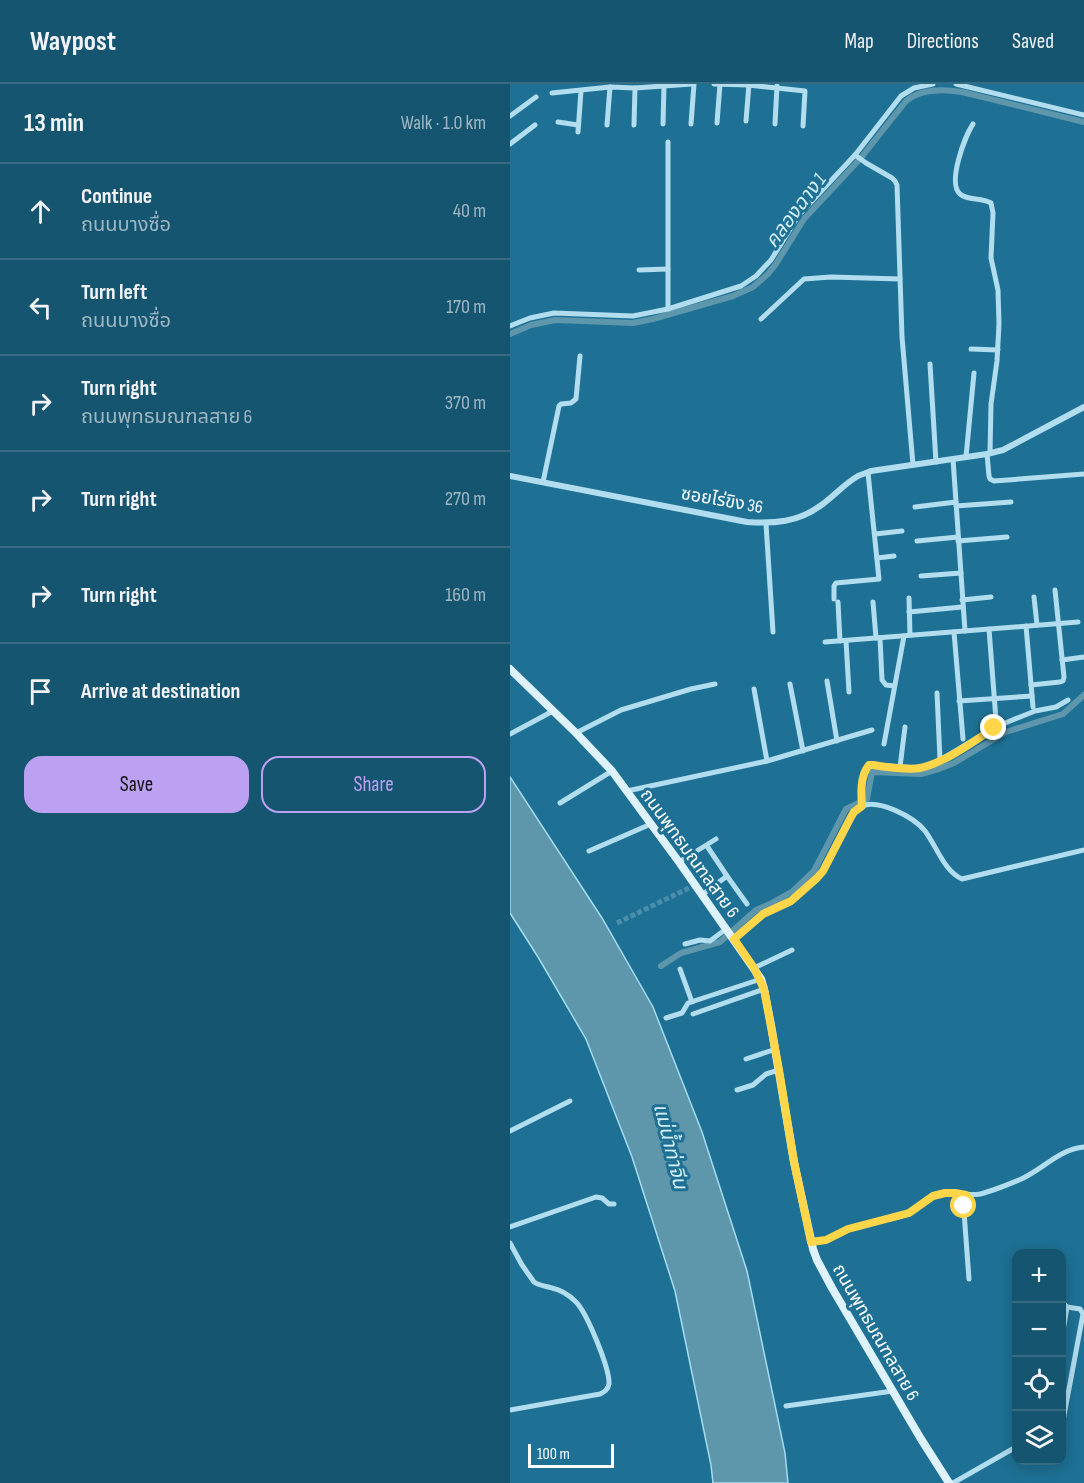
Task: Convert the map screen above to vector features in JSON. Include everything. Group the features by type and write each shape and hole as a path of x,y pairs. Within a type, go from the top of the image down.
{"main road":[{"name":"ถนนพุทธมณฑลสาย 6","path":"510,669 612,771 761,979 811,1242 828,1281 892,1391 951,1483"}],"street":[{"path":"562,84 562,93"},
{"path":"552,93 581,91 592,86 635,88 646,85 693,84 691,124"},
{"path":"714,84 805,87 803,126"},
{"path":"717,123 720,84"},
{"path":"510,326 530,318 554,313 633,316 668,309 731,290 749,281 771,260 799,215 856,156 904,93 914,88 933,84"},
{"path":"956,84 970,85 1084,115"},
{"path":"746,121 748,85"},
{"path":"663,124 664,86"},
{"path":"775,124 777,86"},
{"path":"607,125 610,87"},
{"path":"634,125 635,88"},
{"path":"578,132 581,91"},
{"path":"510,116 536,97"},
{"path":"558,122 578,125"},
{"path":"973,124 961,150 957,167 957,190 962,196 991,203 993,213 992,258 998,290 998,350 991,404 989,476 994,481 1084,474"},
{"path":"510,144 535,125"},
{"path":"668,142 668,309"},
{"path":"856,156 892,178 897,185 903,356 913,465"},
{"path":"639,270 668,269"},
{"path":"761,319 804,279 831,277 900,279"},
{"path":"971,350 998,350"},
{"path":"543,482 559,406 576,399 580,356"},
{"path":"930,364 936,462"},
{"path":"966,457 974,373"},
{"name":"ซอยไร่ขิง 36","path":"510,476 766,524 804,516 821,506 853,479 868,472 1004,450 1084,407"},
{"path":"953,459 964,631"},
{"path":"849,692 834,586 836,583 879,579 868,472"},
{"path":"915,507 1011,502"},
{"path":"766,524 773,632"},
{"path":"875,534 902,531"},
{"path":"917,541 1007,537"},
{"path":"877,558 894,556"},
{"path":"921,576 960,573"},
{"path":"1031,685 1063,681 1055,590"},
{"path":"962,600 991,597"},
{"path":"1034,597 1036,625"},
{"path":"884,744 894,686 907,636 909,598"},
{"path":"873,602 882,680 886,685 894,686"},
{"path":"909,612 962,607"},
{"path":"825,642 1078,622"},
{"path":"1026,626 1033,708"},
{"path":"989,629 996,720"},
{"path":"954,632 963,739"},
{"path":"1062,660 1084,657"},
{"path":"827,681 837,741"},
{"path":"576,733 621,710 715,684"},
{"path":"790,684 803,751"},
{"path":"754,689 767,761"},
{"path":"937,693 940,760"},
{"path":"959,700 1032,696"},
{"path":"862,805 864,772 869,765 920,768 940,760 994,728 1035,711 1056,707 1068,700"},
{"path":"510,734 553,711"},
{"path":"900,767 905,727"},
{"path":"627,791 767,761 872,730"},
{"path":"560,803 612,771"},
{"path":"734,939 763,914 791,901 817,878 823,871 854,812 862,805 888,808 916,824 927,833 956,876 962,879 1084,850"},
{"path":"589,851 651,824"},
{"path":"679,862 716,839"},
{"path":"707,846 747,904"},
{"path":"702,895 727,876"},
{"path":"685,944 710,940 726,929"},
{"path":"754,968 792,950"},
{"path":"680,969 692,1002"},
{"path":"666,1018 681,1013 686,1004 761,979"},
{"path":"693,1014 764,989"},
{"path":"746,1059 776,1049"},
{"path":"737,1090 753,1085 766,1074 779,1070"},
{"path":"510,1131 570,1101"},
{"path":"811,1242 826,1240 848,1229 909,1213 933,1196 945,1193 980,1194 1031,1175 1072,1149 1084,1147"},
{"path":"966,1195 964,1212 969,1279"},
{"path":"510,1227 596,1197 602,1198 609,1204 614,1204"},
{"path":"510,1243 534,1282 565,1292 583,1310 603,1358 609,1385 600,1394 510,1410"},
{"path":"1063,1303 1067,1307 1080,1309 1083,1314 1065,1411"},
{"path":"1066,1313 1067,1307"},
{"path":"786,1406 892,1391"},
{"path":"951,1483 1012,1450"}],"water":[{"name":"แม่น้ำท่าจีน","path":"510,777 602,918 653,1007 702,1132 747,1271 785,1453 788,1483 713,1483 675,1291 632,1157 586,1039 510,913"}],"waterway":[{"name":"คลองฉาง 1","path":"510,334 531,325 555,320 633,323 733,296 753,287 776,264 804,219 860,159 906,101 919,94 940,90 962,92 1084,122"},
{"path":"661,966 681,953 720,942 756,910 793,891 814,871 846,809 867,799 872,772 921,774 939,769 954,763 1006,732 1063,714 1084,695"}],"tunnel":[{"path":"617,923 695,885"}],"route":[{"path":"964,1206 966,1195 945,1193 933,1196 909,1213 848,1229 820,1242 811,1242 794,1162 764,989 761,979 734,939 763,914 791,901 823,871 851,817 862,806 864,772 869,765 920,768 937,762 994,728"}]}
